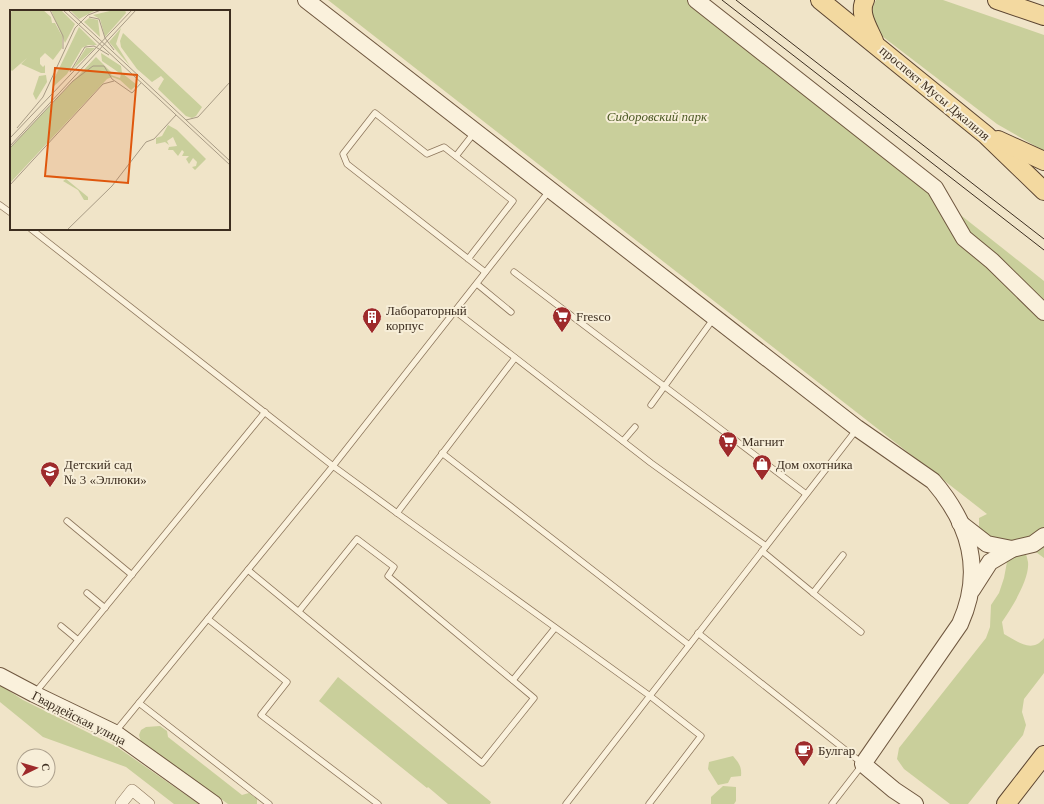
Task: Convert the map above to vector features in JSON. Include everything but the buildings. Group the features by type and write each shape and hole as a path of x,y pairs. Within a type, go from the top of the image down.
{"main road":[{"name":"проспект Мусы Джалиля","path":"820,0 875,43 986,135 1044,191"},
{"path":"865,0 863,3 863,16 875,43"},
{"path":"997,0 1044,16"},
{"path":"986,135 1044,161"},
{"path":"1006,804 1044,755"}],"street":[{"path":"306,0 857,428 933,481 943,493 951,505 959,522 971,555 971,591 967,605 960,624 863,764 894,790 915,804"},
{"path":"696,0 935,188 964,238 992,261 1044,312"},
{"path":"959,522 987,544 1012,549"},
{"path":"971,591 990,562 1012,549 1033,544 1044,536"},
{"name":"Гвардейская улица","path":"0,676 115,733 214,804"},
{"path":"121,804 132,790 149,804"}],"lane":[{"path":"468,259 513,201 444,147 427,154 375,113 343,154 347,164 468,259 485,272"},
{"path":"456,156 475,132"},
{"path":"115,733 334,466 550,190"},
{"path":"0,205 10,212"},
{"path":"32,230 334,466 650,696 701,736 649,804"},
{"path":"514,272 806,494"},
{"path":"477,284 511,312"},
{"path":"455,311 764,549 813,593 861,632"},
{"path":"651,406 714,318"},
{"path":"397,513 515,358"},
{"path":"34,694 265,412"},
{"path":"623,441 635,426"},
{"path":"566,804 857,428"},
{"path":"442,453 689,645"},
{"path":"67,521 132,575"},
{"path":"248,570 482,763 534,698 388,576 394,567 357,539 299,611"},
{"path":"813,593 842,555"},
{"path":"87,593 105,608"},
{"path":"208,619 286,682 261,716 378,804"},
{"path":"60,626 78,640"},
{"path":"512,680 555,628"},
{"path":"698,633 863,764 832,804"},
{"path":"139,703 269,804"}],"green space":[{"name":"Сидоровский парк","path":"328,0 689,0 1044,281 1044,558 1021,541 1027,557 1028,569 1019,594 1002,622 1004,634 1024,645 1035,645 1044,638 1044,673 1024,699 1022,712 1026,725 1023,735 968,804 950,804 904,769 897,759 899,748 986,638 990,627 991,605 999,593 1007,562 1004,549 986,537 979,528 979,518 987,514"},
{"path":"876,0 943,0 1044,35 1044,151 997,124 878,33 873,13"},
{"path":"338,677 491,802 490,804 448,804 319,701"},
{"path":"0,685 23,700 117,747 199,804 174,804 126,767 43,737 0,702"},
{"path":"160,726 167,731 168,737 242,795 249,793 257,799 257,804 228,804 141,742 139,735 141,730 146,727"},
{"path":"733,756 740,765 741,776 731,777 728,783 718,785 708,769 709,762"},
{"path":"723,786 736,787 736,801 734,804 711,804 711,797"}],"tram line":[{"path":"722,0 1044,250"},
{"path":"736,0 1044,239"}],"place":[{"name":"Fresco","path":"562,333"},
{"name":"Лабораторный корпус","path":"372,334"},
{"name":"Магнит","path":"728,458"},
{"name":"Дом охотника","path":"762,481"},
{"name":"Детский сад № 3 «Эллюки»","path":"50,488"},
{"name":"Булгар","path":"804,767"}]}
